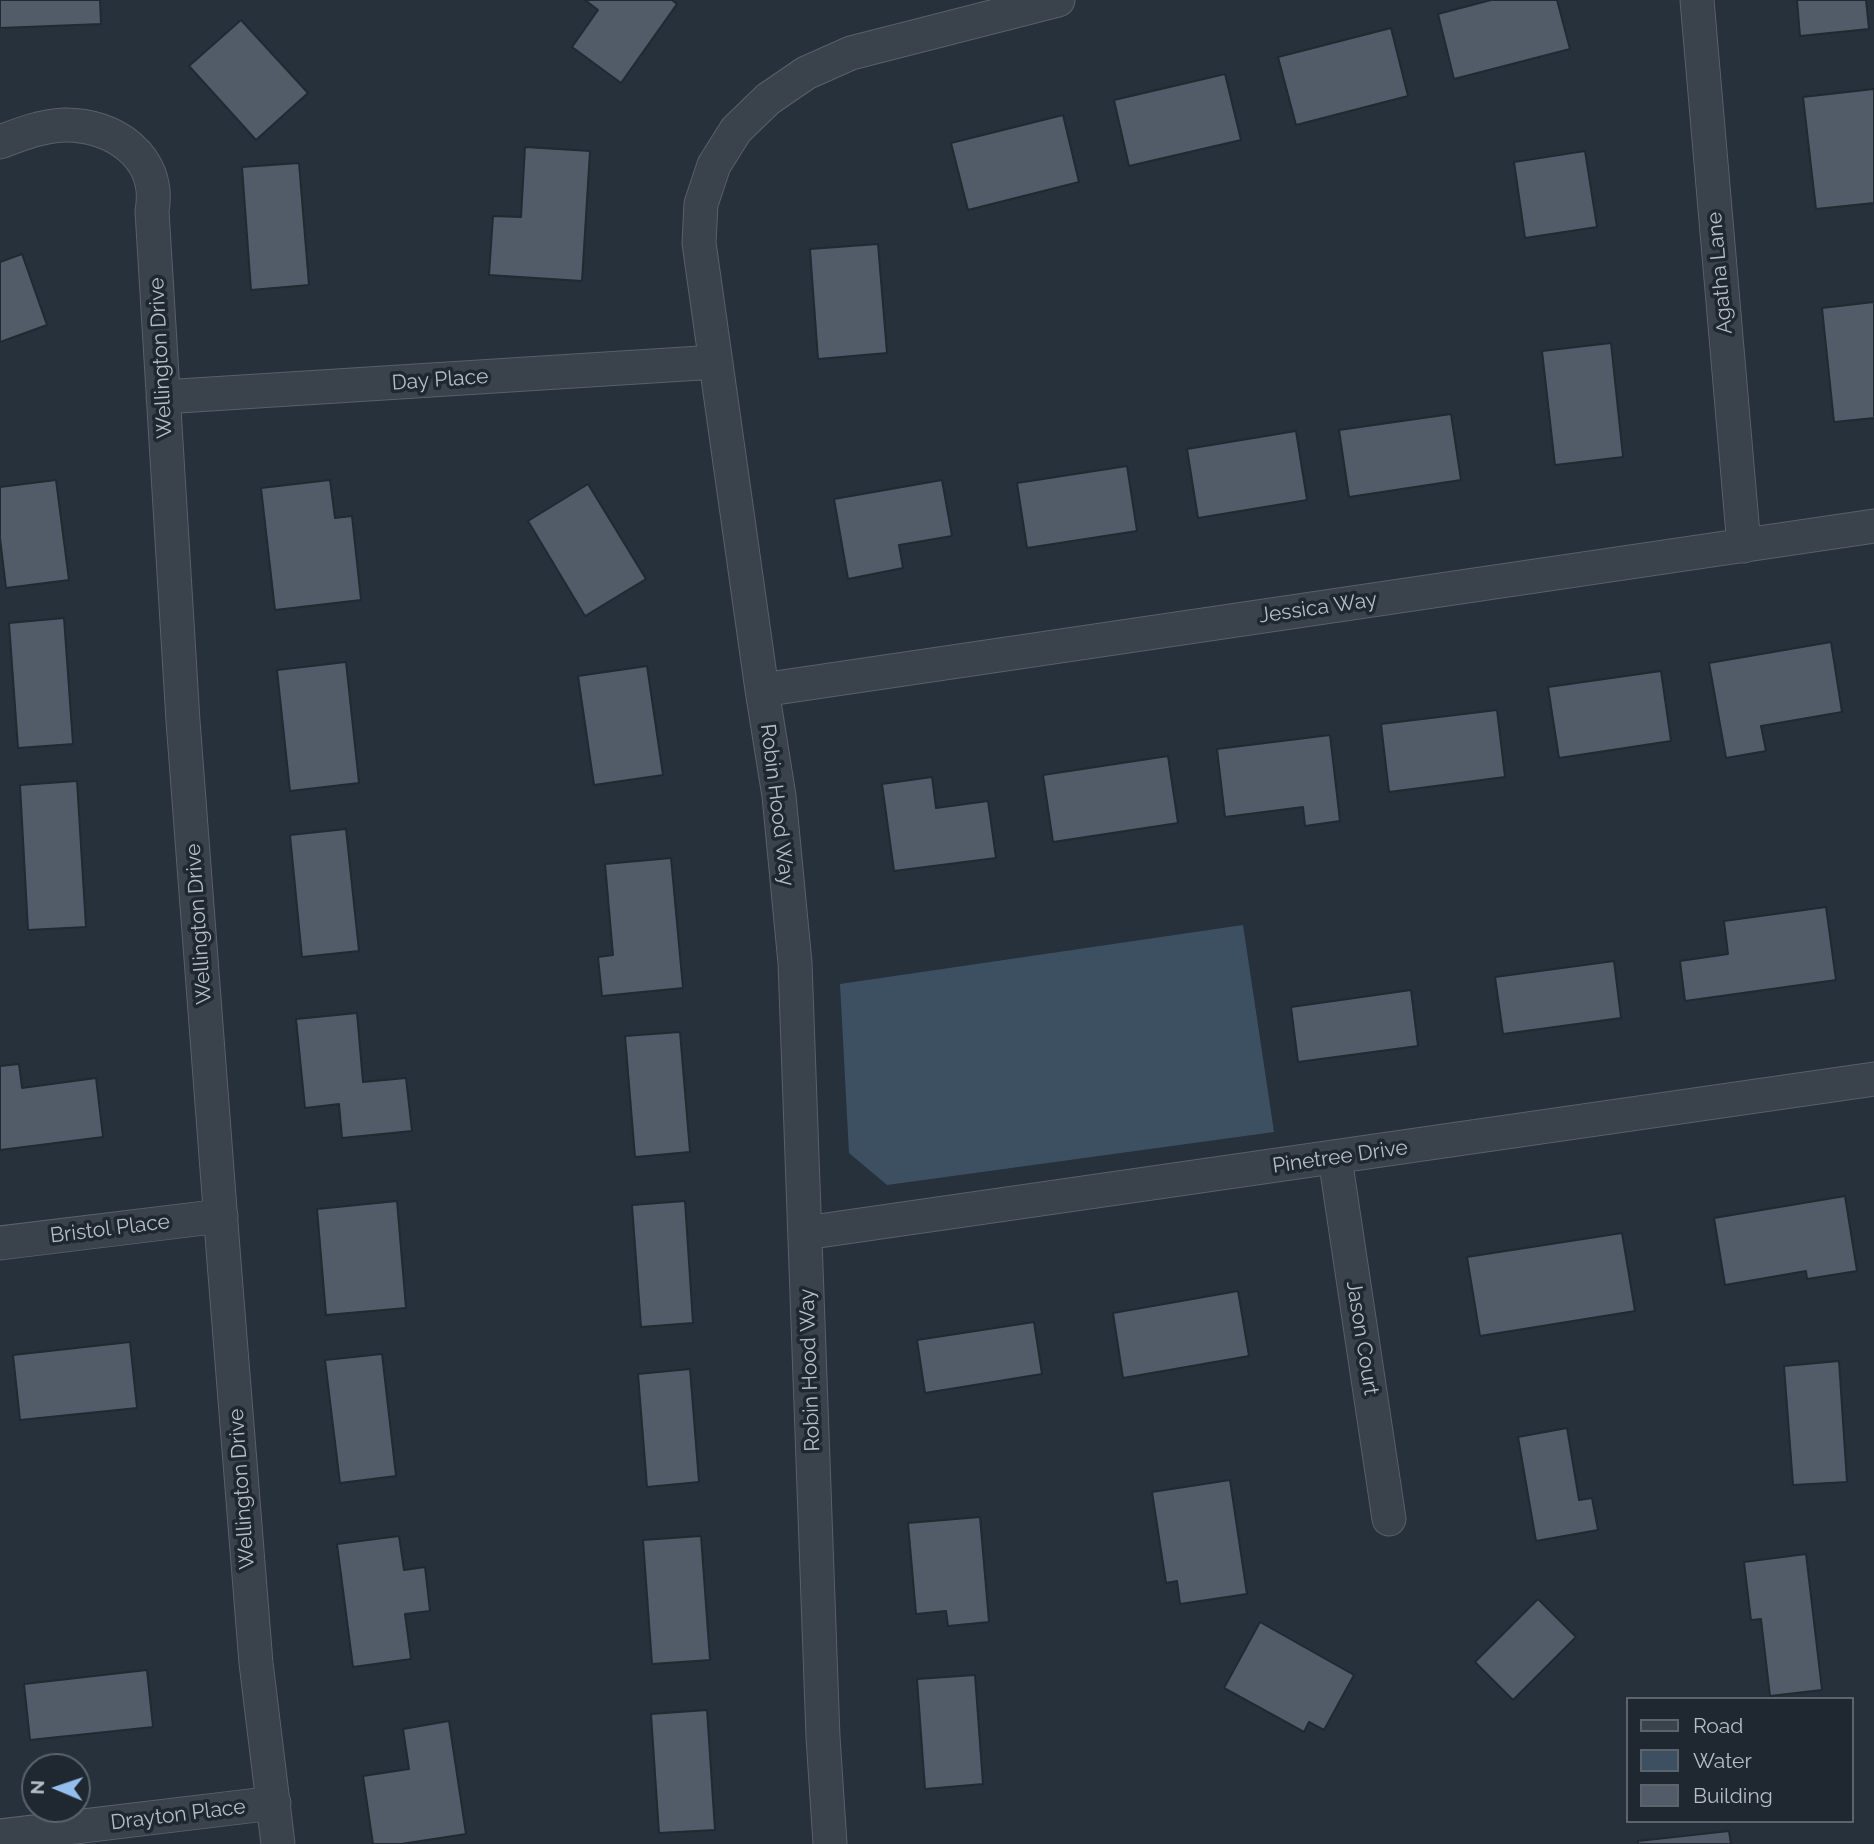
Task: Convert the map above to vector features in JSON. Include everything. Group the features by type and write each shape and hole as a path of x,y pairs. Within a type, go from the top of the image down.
{"street":[{"name":"Robin Hood Way","path":"830,1844 823,1737 795,963 779,796 699,243 701,204 714,165 736,130 768,99 806,73 851,53 1058,0"},
{"name":"Agatha Lane","path":"1697,0 1744,546"},
{"name":"Wellington Drive","path":"0,142 35,129 65,125 95,129 122,141 142,159 151,173 155,196 152,211 183,721 256,1663 278,1844"},
{"name":"Day Place","path":"163,397 716,362"},
{"name":"Jessica Way","path":"762,690 1874,526"},
{"name":"Pinetree Drive","path":"805,1233 1874,1079"},
{"name":"Jason Court","path":"1335,1158 1389,1519"},
{"name":"Bristol Place","path":"0,1243 221,1216"},
{"name":"Drayton Place","path":"0,1836 274,1803"}],"water":[{"path":"1243,925 1274,1132 887,1185 849,1153 840,984"}],"building":[{"path":"0,0 100,0 101,24 0,28"},
{"path":"585,0 672,0 677,4 621,83 572,47 598,10"},
{"path":"1491,0 1557,0 1570,49 1454,79 1438,14"},
{"path":"1797,0 1866,0 1869,29 1800,36"},
{"path":"241,20 308,93 256,140 189,66"},
{"path":"1391,28 1408,96 1296,125 1278,57"},
{"path":"1225,74 1241,140 1129,166 1114,100"},
{"path":"1874,89 1874,203 1816,209 1803,97"},
{"path":"1063,115 1079,182 968,210 951,143"},
{"path":"525,147 590,151 582,281 489,275 493,216 521,217"},
{"path":"1585,151 1597,227 1525,238 1514,162"},
{"path":"299,163 309,285 251,290 242,167"},
{"path":"878,244 887,353 818,359 810,249"},
{"path":"22,254 47,325 0,342 0,262"},
{"path":"1874,302 1874,418 1834,422 1822,308"},
{"path":"1611,343 1623,457 1555,465 1542,351"},
{"path":"1451,414 1461,480 1349,497 1339,430"},
{"path":"1296,431 1307,500 1198,518 1187,449"},
{"path":"1127,466 1137,531 1027,548 1017,483"},
{"path":"56,480 69,580 6,588 0,538 0,487"},
{"path":"330,480 335,518 352,516 361,600 275,610 261,488"},
{"path":"942,480 952,536 899,545 903,568 848,579 834,499"},
{"path":"588,484 646,579 585,616 528,521"},
{"path":"64,618 73,744 18,748 9,623"},
{"path":"1831,642 1842,712 1761,726 1766,751 1726,758 1709,663"},
{"path":"346,662 359,783 290,791 277,670"},
{"path":"647,666 663,775 594,785 578,676"},
{"path":"1661,671 1671,741 1559,758 1548,687"},
{"path":"1497,710 1505,777 1389,792 1381,724"},
{"path":"1330,735 1340,821 1305,826 1303,807 1225,817 1217,749"},
{"path":"1168,756 1178,823 1053,842 1043,775"},
{"path":"932,777 936,808 988,801 996,858 894,871 882,784"},
{"path":"77,781 86,927 28,930 20,785"},
{"path":"346,829 359,951 302,957 290,835"},
{"path":"671,858 683,988 602,996 598,957 613,955 605,864"},
{"path":"1826,907 1836,980 1685,1001 1680,961 1728,954 1724,921"},
{"path":"1614,961 1621,1018 1503,1034 1495,977"},
{"path":"1411,990 1418,1046 1298,1062 1291,1007"},
{"path":"357,1013 363,1082 406,1078 412,1131 342,1138 339,1104 305,1108 296,1019"},
{"path":"680,1032 690,1152 635,1157 625,1036"},
{"path":"19,1064 22,1088 96,1078 103,1137 0,1150 0,1066"},
{"path":"1845,1196 1857,1271 1807,1279 1806,1271 1725,1285 1714,1218"},
{"path":"397,1201 406,1308 326,1315 317,1209"},
{"path":"685,1201 693,1323 641,1327 632,1205"},
{"path":"1622,1233 1635,1311 1480,1336 1467,1257"},
{"path":"1238,1291 1249,1356 1123,1378 1113,1313"},
{"path":"1034,1322 1042,1374 925,1393 917,1340"},
{"path":"130,1342 137,1408 20,1420 13,1355"},
{"path":"382,1354 396,1476 340,1483 325,1360"},
{"path":"1839,1361 1847,1482 1793,1485 1784,1366"},
{"path":"690,1369 699,1482 647,1487 638,1374"},
{"path":"1567,1428 1579,1500 1592,1498 1598,1530 1536,1541 1518,1437"},
{"path":"1230,1480 1247,1594 1180,1604 1177,1581 1166,1583 1152,1492"},
{"path":"980,1517 989,1622 948,1626 946,1611 916,1614 908,1523"},
{"path":"399,1536 404,1570 425,1567 430,1611 405,1614 411,1659 353,1667 337,1544"},
{"path":"701,1536 710,1660 652,1664 643,1540"},
{"path":"1806,1554 1822,1690 1770,1696 1761,1619 1751,1620 1744,1562"},
{"path":"1538,1599 1576,1637 1513,1700 1475,1662"},
{"path":"1260,1622 1354,1675 1324,1730 1309,1722 1304,1732 1224,1688"},
{"path":"147,1670 153,1727 30,1740 24,1684"},
{"path":"975,1675 983,1784 925,1789 917,1679"},
{"path":"707,1710 715,1830 659,1833 651,1714"},
{"path":"449,1721 466,1834 401,1844 373,1844 363,1776 409,1769 403,1729"},
{"path":"1729,1831 1731,1844 1638,1844 1638,1841"}]}
